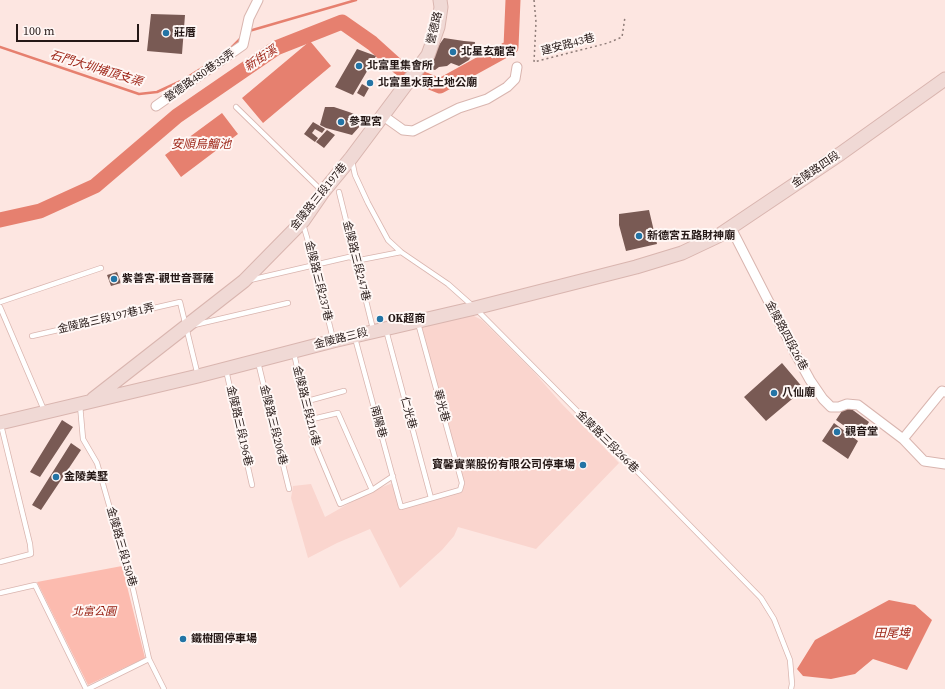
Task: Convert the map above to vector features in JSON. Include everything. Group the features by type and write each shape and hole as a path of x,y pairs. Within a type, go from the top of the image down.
{"main road":[{"name":"營德路","path":"404,87 428,55 438,27 441,7 440,0"},
{"name":"金陵路四段","path":"682,253 718,236 731,228 840,154 945,79"},
{"name":"金陵路三段197巷","path":"84,404 244,281 302,221 404,87"},
{"name":"金陵路三段","path":"0,422 44,411 84,404 333,341 475,308 636,267 682,253"}],"street":[{"name":"營德路480巷35弄","path":"156,106 243,45 249,18 258,0"},
{"path":"382,115 403,130 413,131 459,108 487,99 507,87 515,79 517,67"},
{"name":"金陵路四段26巷","path":"731,228 794,351 810,380 823,399 831,407 839,407 847,404 858,405 904,439 924,460 945,464"},
{"path":"904,439 942,391 945,392"}],"lane":[{"path":"236,107 323,192"},
{"name":"金陵路三段266巷","path":"351,158 355,175 388,240 401,252 448,284 475,308 761,598 774,619 790,660 792,684 790,689"},
{"name":"金陵路三段247巷","path":"339,192 356,259 380,330"},
{"name":"金陵路三段237巷","path":"302,221 315,265 333,341"},
{"path":"244,281 349,257 360,260 401,252"},
{"path":"0,302 101,268"},
{"name":"金陵路三段197巷1弄","path":"32,336 180,302 187,325"},
{"path":"198,376 187,325 195,325 288,303"},
{"path":"0,307 44,411"},
{"name":"華光巷","path":"417,321 462,483 460,490 431,498"},
{"name":"仁光巷","path":"380,330 431,498"},
{"name":"南陽巷","path":"355,336 401,507 431,498"},
{"name":"金陵路三段216巷","path":"293,351 312,437 340,504 372,490"},
{"name":"金陵路三段206巷","path":"257,360 289,489"},
{"name":"金陵路三段196巷","path":"226,368 252,485"},
{"path":"304,402 344,391"},
{"name":"金陵路三段150巷","path":"84,404 83,440 96,463 133,589 149,659 164,689"},
{"path":"308,420 338,413 372,490 393,476"},
{"path":"0,422 30,544 31,554 0,562"},
{"path":"0,593 35,585 87,689 149,659"}],"path":[{"name":"建安路43巷","path":"534,0 536,22 534,62 622,38 626,17"}],"shaded area":[{"path":"465,315 474,316 482,320 533,371 561,403 619,463 536,549 458,527 454,536 442,550 400,588 370,529 337,543 308,558 291,498 293,486 311,484 325,517 371,491 393,483 399,509 463,491 420,324"}],"green space":[{"name":"北富公園","path":"122,566 145,658 88,685 37,582"}],"water":[{"path":"310,41 331,66 263,123 242,98"},
{"name":"安順烏鰡池","path":"222,113 238,134 181,177 165,155"},
{"name":"田尾埤","path":"889,600 915,605 932,620 907,670 873,659 855,674 831,679 803,676 797,669 815,640"}],"building":[{"name":"莊厝","path":"151,14 185,15 182,54 147,51"},
{"name":"北星玄龍宮","path":"444,38 475,42 474,50 469,60 459,66 451,63 435,70 425,68 429,59"},
{"name":"北富里集會所","path":"357,49 376,56 353,95 335,87"},
{"path":"362,84 369,88 364,97 357,93"},
{"name":"參聖宮","path":"325,107 334,107 364,118 360,126 352,135 326,128 320,125"},
{"path":"313,122 325,129 322,133 315,129 312,133 318,138 315,142 304,134"},
{"path":"327,130 335,135 324,148 316,142"},
{"name":"新德宮五路財神廟","path":"649,210 657,244 626,251 619,225 619,214"},
{"name":"紫善宮-觀世音菩薩","path":"117,272 121,283 111,286 107,275"},
{"name":"八仙廟","path":"782,363 804,389 766,421 744,397"},
{"name":"觀音堂","path":"846,405 869,422 860,437 836,420"},
{"name":"金陵美墅","path":"62,420 73,427 40,477 30,472"},
{"name":"觀音堂","path":"834,423 858,441 848,459 822,441"},
{"name":"金陵美墅","path":"71,443 81,450 41,510 32,505"}],"waterway":[{"name":"石門大圳埔頂支渠","path":"249,31 356,0"},
{"name":"新街溪","path":"0,220 40,211 95,186 177,116 276,48 342,22 372,43 403,71 440,86 511,47 513,0"},
{"name":"石門大圳埔頂支渠","path":"229,50 241,38"},
{"name":"石門大圳埔頂支渠","path":"0,47 139,94 157,92 183,80 213,61"}],"place":[{"name":"莊厝","path":"166,33"},
{"name":"北星玄龍宮","path":"453,52"},
{"name":"北富里集會所","path":"359,66"},
{"name":"北富里水頭土地公廟","path":"370,83"},
{"name":"參聖宮","path":"341,122"},
{"name":"新德宮五路財神廟","path":"639,236"},
{"name":"紫善宮-觀世音菩薩","path":"114,279"},
{"name":"OK超商","path":"380,319"},
{"name":"八仙廟","path":"774,393"},
{"name":"觀音堂","path":"837,432"},
{"name":"寶馨實業股份有限公司停車場","path":"583,465"},
{"name":"金陵美墅","path":"56,477"},
{"name":"鐵樹園停車場","path":"183,639"}]}
